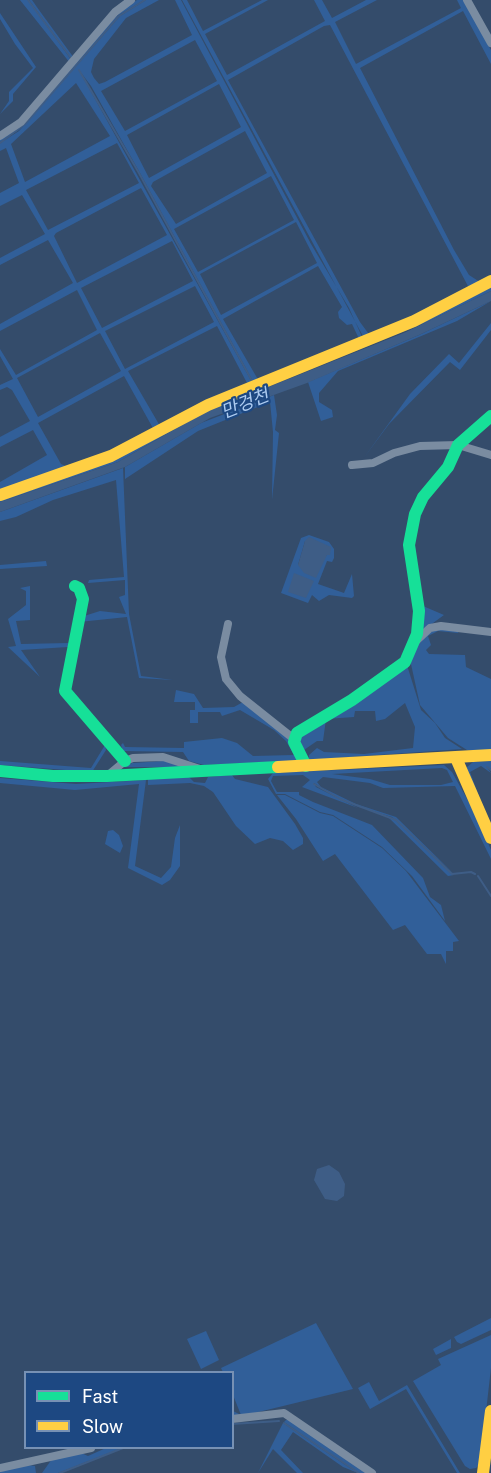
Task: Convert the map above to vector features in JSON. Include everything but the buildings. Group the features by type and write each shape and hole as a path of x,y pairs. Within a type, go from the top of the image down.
{"street":[{"path":"0,136 21,122 115,12 131,0"},
{"path":"468,0 491,43"},
{"path":"0,495 111,456 208,405 414,321 491,281"},
{"path":"294,739 302,728 352,700 405,662 414,642 419,611 409,545 411,525 423,497 448,467 458,445 491,416"},
{"path":"352,465 373,463 414,447 458,445 491,455"},
{"path":"75,586 82,592 83,599 67,670 65,691 125,761"},
{"path":"228,624 221,657 225,679 240,696 294,739 306,766"},
{"path":"414,642 430,628 441,626 491,632"},
{"path":"0,771 53,776 107,776 491,755"},
{"path":"107,776 125,761 163,757 207,771"},
{"path":"456,758 491,838"},
{"path":"483,1473 491,1411"},
{"path":"234,1419 284,1413 372,1473"},
{"path":"0,1468 87,1449"}],"shaded area":[{"path":"20,0 28,0 72,61 70,63"},
{"path":"29,0 32,0 74,58 73,60"},
{"path":"137,0 144,0 119,15 19,130 0,142 0,139 101,32 126,7"},
{"path":"146,0 159,0 126,18 94,59 91,72 99,84 192,35 175,0 181,0 311,244 349,308 363,339 360,341 352,324 347,325 339,318 338,312 342,307 318,266 223,319 260,383 255,385 140,173 91,86 79,70 254,386 154,430 124,376 38,423 61,464 68,467 0,494 0,482 47,455 33,430 0,447 0,437 30,421 12,390 7,387 0,390 0,385 13,379 0,356 0,349 16,375 97,330 77,290 0,331 0,324 73,283 48,240 0,265 0,258 45,234 22,195 0,206 0,193 19,183 6,148 0,151 0,143 19,131 120,16","holes":["195,40 217,81 125,131 101,91","76,83 110,136 25,182 11,144","219,84 241,127 149,178 127,135","245,131 267,173 176,224 151,186 153,182","117,143 139,183 48,230 26,190","271,176 294,220 198,272 174,229","141,188 167,235 77,283 54,236","296,222 317,263 221,315 200,274","172,241 193,281 102,328 81,288","195,286 214,322 125,369 105,331","217,326 247,383 160,426 128,371","100,333 121,371 38,417 17,378"]},
{"path":"182,0 187,0 203,31 262,0 268,0 205,34 227,75 325,21 314,0 322,0 332,18 366,0 377,0 335,22 356,64 461,8 457,0 464,0 491,50 491,64 463,11 360,68 454,250 469,275 483,284 419,314 469,288 330,25 324,26 228,80 360,322 371,337 364,338"},
{"path":"0,13 36,67 13,94 13,101 0,114 9,101 9,92 33,68 0,19"},
{"path":"491,282 491,291 427,322 232,401 180,426 118,462 0,502 0,497 80,469"},
{"path":"491,301 457,321 338,371 319,393 319,402 332,410 333,417 321,421 308,382 419,335"},
{"path":"491,323 491,330 460,370 450,362 389,424 363,459 410,394 449,354 459,363"},
{"path":"274,395 277,415 275,430 279,433 272,500 273,432 270,402 198,431 125,479 125,467 201,423"},
{"path":"123,468 129,614 141,676 173,680 139,678 127,617 79,622 81,617 100,611 126,614 119,597 125,595 125,580 88,583 89,580 124,577 116,480 53,500 16,517 0,521 0,512"},
{"path":"413,532 423,606 444,615 418,634 411,542"},
{"path":"309,535 329,542 334,549 334,558 332,562 327,561 318,584 344,593 352,574 354,596 352,598 329,595 319,601 312,595 308,603 281,593 301,538","holes":["305,541 327,555 298,565"]},
{"path":"46,561 47,566 0,569 0,565"},
{"path":"30,586 30,620 16,621 21,644 69,643 68,647 21,650 40,677 8,647 16,646 8,619 26,605 26,591 20,588"},
{"path":"432,629 459,629 458,633 438,631 428,636 431,645 426,650 429,654 465,655 466,667 491,679 491,750 467,750 448,738 420,705 409,655"},
{"path":"406,662 421,710 435,723 445,738 462,749 309,760 309,755 317,748 324,752 364,754 413,748 415,727 405,703 385,719 376,721 375,711 355,711 354,717 326,719 323,741 317,741 301,752 297,737"},
{"path":"176,690 194,694 203,708 234,707 243,702 287,737 299,757 295,761 204,765 189,761 183,752 123,751 121,745 123,743 125,747 184,748 184,742 222,738 237,743 253,756 294,755 286,741 274,730 240,710 222,716 220,712 198,712 198,723 190,723 190,710 195,710 195,702 174,702"},
{"path":"105,745 106,750 92,772 0,765 0,761 91,768"},
{"path":"164,761 179,764 179,767 125,767 132,763"},
{"path":"491,761 491,769 487,767 491,773 481,766 470,772 487,818 466,768 473,762"},
{"path":"444,765 452,772 475,813 491,850 491,859 455,786 383,788 370,783 323,777 317,782 321,787 356,804 396,817 454,874 392,817 302,787 310,780 303,775 273,776 271,781 277,792 299,792 299,795 313,802 372,825 423,878 430,897 441,905 445,921 412,876 382,847 333,815 320,812 285,794 276,794 268,779 273,773","holes":["442,768 447,770 453,782 441,785 390,785 370,779 332,774","314,783 340,799 316,787"]},
{"path":"232,775 235,779 268,787 295,824 303,838 303,844 293,850 283,841 270,838 255,844 236,826 213,792 204,786 190,783 148,785 148,779 189,777 194,782 205,783 208,777"},
{"path":"0,778 76,784 146,780 135,866 161,878 171,867 175,838 180,825 180,866 170,880 162,885 128,868 139,784 75,790 0,783"},
{"path":"277,795 285,795 320,813 333,816 382,848 406,871 459,941 453,942 453,951 446,951 446,964 441,954 427,954 405,925 393,930 335,854 323,861 296,819"},
{"path":"387,816 396,820 454,875 448,876"},
{"path":"113,830 119,835 123,846 120,853 105,844 108,831"},
{"path":"491,1318 491,1330 461,1344 457,1342 454,1337"},
{"path":"316,1323 353,1389 242,1416 234,1416 234,1412 241,1415 234,1398 234,1371 222,1371 221,1368"},
{"path":"206,1331 219,1360 201,1369 187,1339"},
{"path":"491,1335 491,1368 480,1464 470,1469 465,1466 413,1381 441,1365 438,1359"},
{"path":"451,1339 451,1348 436,1355 433,1349"},
{"path":"369,1382 379,1401 407,1385 460,1473 457,1473 406,1389 370,1409 358,1388"},
{"path":"290,1420 366,1473 360,1473 344,1463 284,1422"},
{"path":"283,1423 358,1473 343,1467 293,1432 281,1450 303,1473 297,1473 273,1449 258,1473"},
{"path":"104,1449 119,1449 58,1473 42,1473 52,1459 81,1453 88,1456"},
{"path":"28,1465 35,1466 36,1473 0,1473 0,1471"}],"water":[{"name":"만겅천","path":"491,291 491,301 419,335 307,383 210,418 125,467 0,512 0,502 118,462 203,413 256,392 256,389 261,390 406,332"},
{"path":"309,537 331,547 330,555 327,555 316,578 304,573 298,565 305,541"},
{"path":"294,573 314,581 306,598 288,592"},
{"path":"329,1165 339,1172 345,1184 344,1196 337,1201 325,1199 314,1180 317,1169"}],"waterway":[{"path":"28,0 71,58"},
{"path":"0,143 25,124 119,16 145,0"},
{"name":"만겅천","path":"79,70 139,173 252,381"},
{"path":"487,767 491,770"},
{"path":"314,784 340,799 396,820 452,874 471,872 475,874"},
{"path":"478,876 491,896"},
{"path":"234,1424 279,1421"},
{"path":"284,1423 359,1473"},
{"path":"60,1473 120,1449"}],"traffic: fast":[{"path":"306,766 294,742 297,733 352,700 405,662 417,634 419,611 409,545 415,514 423,497 448,467 458,445 491,416"},
{"path":"75,586 79,588 83,599 65,691 125,761"},
{"path":"0,771 53,776 107,776 278,767"}],"traffic: slow":[{"path":"0,495 111,456 208,405 414,321 491,281"},
{"path":"278,767 491,755"},
{"path":"456,758 491,838"},
{"path":"483,1473 491,1411"}]}
